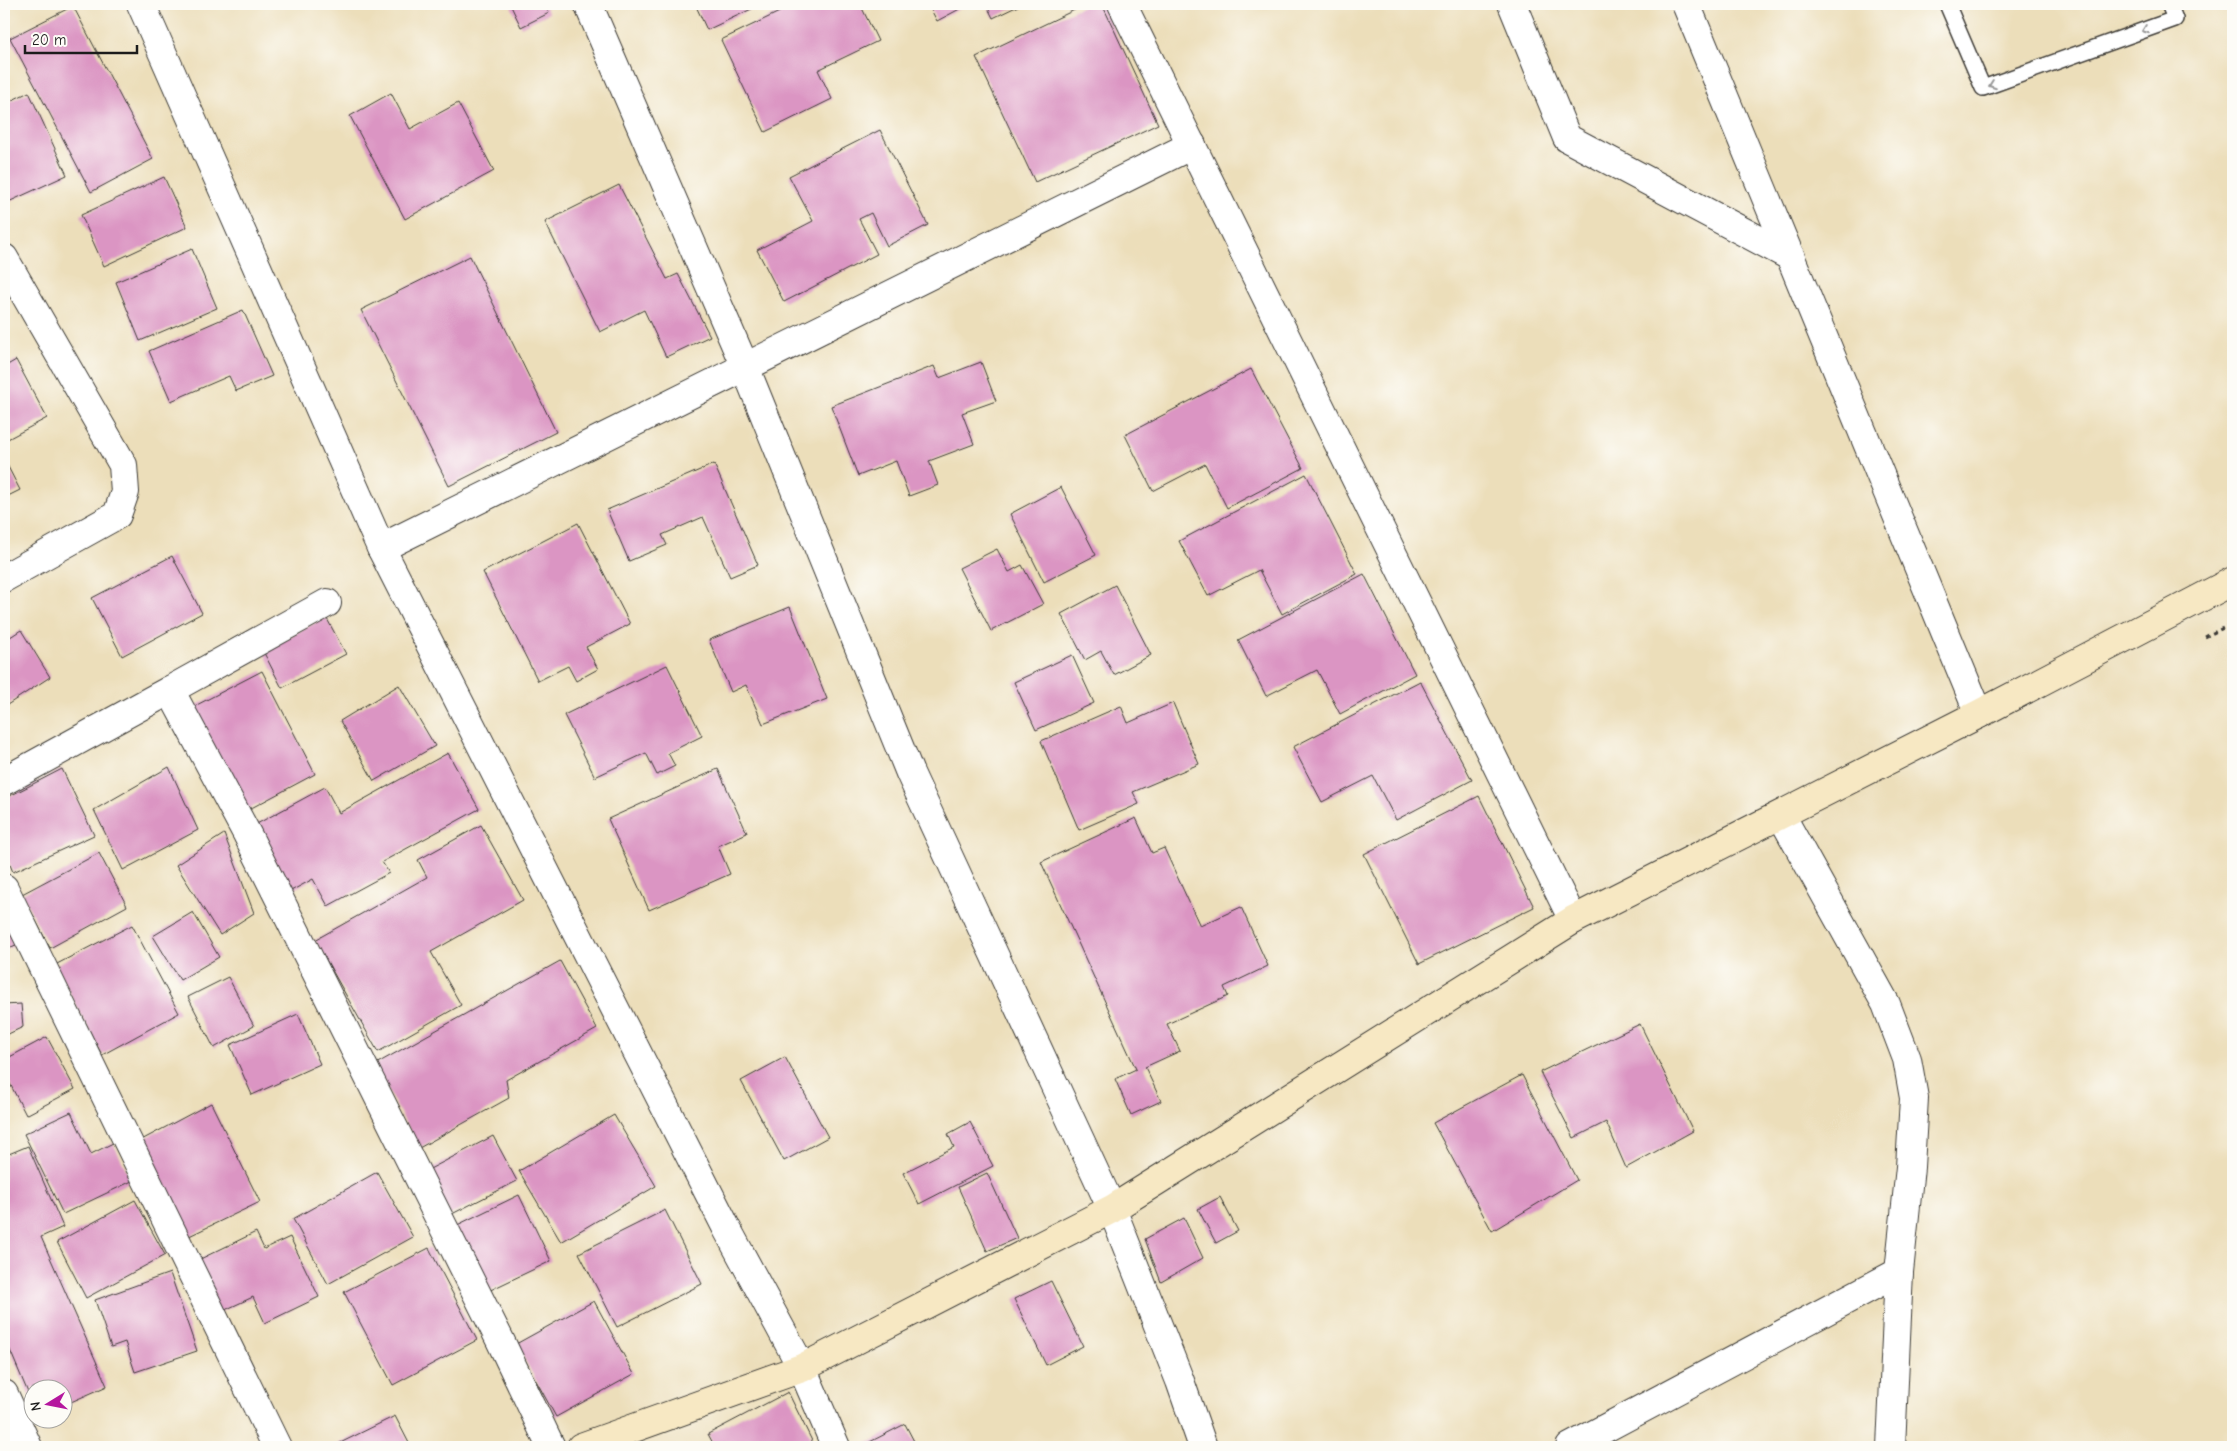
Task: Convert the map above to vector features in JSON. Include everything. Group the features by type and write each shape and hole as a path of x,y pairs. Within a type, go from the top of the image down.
{"street":[{"path":"141,4 381,548 723,1220 802,1368 836,1447"},
{"path":"588,4 745,367 910,773 1112,1208 1180,1380 1203,1447"},
{"path":"1122,4 1573,920"},
{"path":"1512,4 1567,138 1791,257"},
{"path":"1686,4 1979,714"},
{"path":"381,548 1192,145"},
{"path":"4,258 123,466 125,492 116,515 4,578"},
{"path":"581,1447 802,1368 1112,1208 1573,920 1979,714 2233,581"},
{"path":"4,781 327,603"},
{"path":"170,690 247,834 500,1340 550,1447"},
{"path":"1781,815 1886,1004 1907,1059 1914,1098 1910,1167 1899,1272 1892,1447"},
{"path":"4,888 277,1447"},
{"path":"1570,1447 1899,1272"},
{"path":"4,1394 28,1447"}],"lane":[{"path":"1947,4 1983,88 2175,19 2169,4"}],"building":[{"path":"510,4 544,4 549,13 521,27"},
{"path":"695,4 762,4 707,30"},
{"path":"796,4 860,4 878,41 818,70 832,99 765,132 721,40"},
{"path":"928,4 969,4 937,21"},
{"path":"986,4 1022,4 993,18"},
{"path":"1087,4 1102,4 1158,124 1035,182 976,57"},
{"path":"73,6 153,159 91,192 10,38"},
{"path":"29,92 67,175 4,204 4,104"},
{"path":"391,93 410,129 458,103 494,171 405,219 350,116"},
{"path":"880,130 928,225 887,246 871,213 859,219 877,254 784,302 757,250 813,221 789,176"},
{"path":"164,177 187,227 104,266 81,215"},
{"path":"619,185 667,279 678,274 710,336 666,357 644,310 600,332 545,222"},
{"path":"192,249 217,308 140,341 116,282"},
{"path":"470,256 556,432 449,486 361,310"},
{"path":"243,310 272,376 236,391 229,376 171,401 149,351"},
{"path":"16,360 47,418 4,441 4,367"},
{"path":"981,362 996,401 962,413 974,444 929,461 938,485 909,496 896,461 858,476 831,406 934,366 939,378"},
{"path":"1251,369 1303,468 1227,508 1205,464 1153,491 1125,435"},
{"path":"4,459 20,490 4,498"},
{"path":"714,464 758,565 730,577 703,517 662,535 667,545 629,561 607,510"},
{"path":"1306,474 1357,574 1282,614 1259,570 1208,596 1179,541"},
{"path":"1061,487 1096,555 1044,582 1010,514"},
{"path":"578,523 630,624 586,647 598,669 576,681 568,666 538,681 483,572"},
{"path":"997,549 1009,572 1022,565 1043,604 991,631 959,568"},
{"path":"172,556 202,613 122,656 92,598"},
{"path":"1364,574 1415,674 1340,714 1317,670 1266,696 1238,640"},
{"path":"1115,585 1151,655 1114,675 1101,651 1085,660 1061,614"},
{"path":"790,607 827,699 763,724 746,685 731,692 709,640"},
{"path":"326,617 346,654 282,688 263,651"},
{"path":"21,630 50,677 4,707 4,641"},
{"path":"1072,655 1094,703 1036,730 1014,682"},
{"path":"667,665 702,736 668,753 675,766 657,775 646,753 595,777 564,715"},
{"path":"262,671 315,774 242,813 189,709"},
{"path":"1420,681 1472,780 1396,820 1373,776 1322,802 1293,747"},
{"path":"399,685 435,746 374,781 340,721"},
{"path":"1173,703 1199,764 1133,792 1139,804 1079,830 1041,741 1121,706 1128,723"},
{"path":"448,753 479,809 382,862 389,873 328,906 313,879 289,892 253,826 325,787 339,813"},
{"path":"169,767 198,830 123,870 94,810"},
{"path":"62,769 94,835 13,872 4,850 4,799"},
{"path":"718,769 747,833 718,846 730,874 649,910 608,819"},
{"path":"1479,796 1534,907 1419,964 1364,854"},
{"path":"1136,818 1152,853 1164,848 1200,926 1241,907 1268,966 1224,987 1228,996 1167,1024 1180,1051 1145,1067 1161,1101 1131,1115 1115,1079 1136,1069 1041,862"},
{"path":"481,825 523,900 431,952 461,1005 378,1052 315,940 427,877 418,860"},
{"path":"224,834 254,913 220,935 176,865"},
{"path":"99,853 127,906 50,948 22,894"},
{"path":"4,896 23,942 4,950"},
{"path":"193,912 219,957 180,980 153,936"},
{"path":"132,925 179,1013 102,1055 55,965"},
{"path":"560,961 597,1029 506,1080 509,1098 419,1148 374,1065"},
{"path":"228,977 254,1026 214,1048 188,997"},
{"path":"21,1004 23,1027 4,1036 4,1005"},
{"path":"298,1014 320,1064 252,1095 230,1045"},
{"path":"1640,1024 1693,1131 1626,1168 1606,1122 1574,1138 1540,1072"},
{"path":"47,1037 75,1089 26,1115 4,1072 4,1060"},
{"path":"785,1057 828,1137 784,1161 741,1081"},
{"path":"1522,1075 1577,1180 1492,1231 1433,1123"},
{"path":"211,1103 260,1202 183,1239 134,1144"},
{"path":"71,1112 91,1154 113,1143 132,1181 63,1214 24,1134"},
{"path":"614,1115 656,1186 561,1242 519,1171"},
{"path":"970,1122 993,1166 919,1204 903,1173 954,1147 948,1134"},
{"path":"493,1136 517,1181 450,1215 426,1171"},
{"path":"28,1146 63,1227 41,1237 107,1386 72,1402 72,1378 22,1378 4,1336 4,1156"},
{"path":"377,1172 413,1237 328,1284 293,1219"},
{"path":"987,1173 1017,1238 987,1251 958,1187"},
{"path":"519,1195 551,1261 478,1296 447,1230"},
{"path":"1220,1197 1238,1231 1216,1243 1198,1209"},
{"path":"135,1200 165,1255 86,1298 57,1242"},
{"path":"665,1210 702,1284 617,1327 579,1253"},
{"path":"1184,1218 1203,1258 1161,1282 1145,1239"},
{"path":"256,1232 264,1249 290,1237 319,1297 265,1323 253,1297 214,1315 190,1264"},
{"path":"429,1248 477,1340 393,1385 344,1292"},
{"path":"170,1273 197,1351 135,1372 125,1342 111,1347 95,1300"},
{"path":"1051,1281 1083,1346 1046,1365 1014,1299"},
{"path":"594,1301 634,1374 556,1417 516,1344"},
{"path":"788,1392 815,1447 715,1447 708,1434"},
{"path":"395,1416 411,1447 332,1447"},
{"path":"905,1424 917,1447 860,1447"}]}
